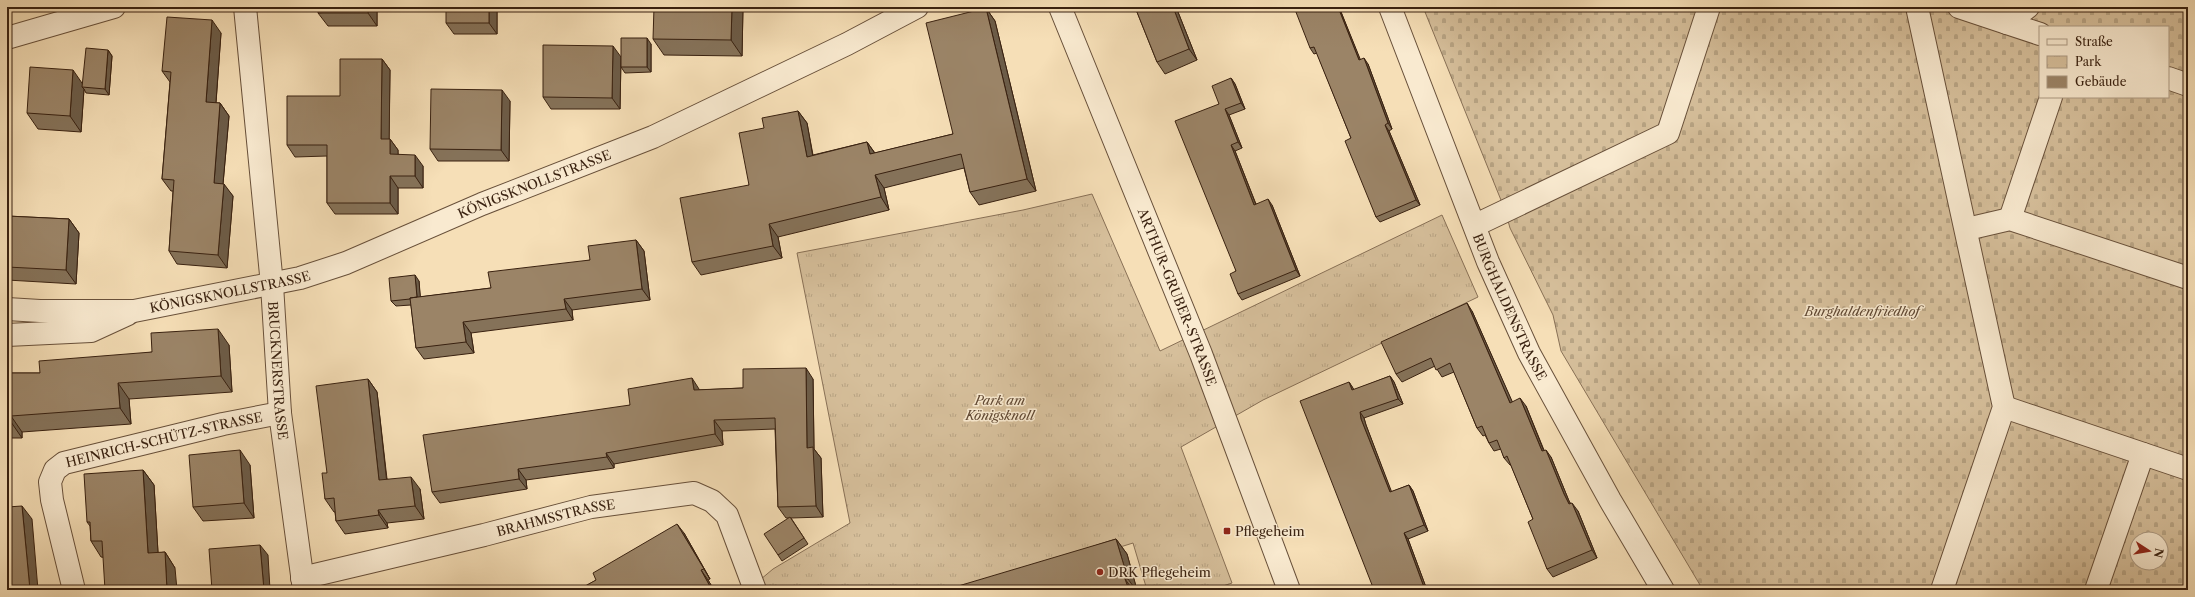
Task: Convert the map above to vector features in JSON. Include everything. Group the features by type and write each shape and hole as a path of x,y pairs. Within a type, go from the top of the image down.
{"street":[{"path":"7,38 114,7"},
{"name":"BRUCKNERSTRASSE","path":"245,7 272,285 280,413 303,584"},
{"name":"KÖNIGSKNOLLSTRASSE","path":"7,308 40,311 134,311 272,285 300,278 346,263 482,204 653,137 840,47 917,7"},
{"name":"ARTHUR-GRUBER-STRASSE","path":"1060,7 1201,354 1289,590"},
{"name":"BURGHALDENSTRASSE","path":"1390,7 1488,262 1529,353 1610,500 1663,590"},
{"path":"1482,222 1668,133 1709,7"},
{"path":"1917,7 1967,229 2004,407 1942,590"},
{"path":"1959,7 2039,34"},
{"path":"2007,23 2028,7"},
{"path":"2169,78 2188,85"},
{"path":"2010,219 2051,98"},
{"path":"1967,229 2010,219 2188,278"},
{"name":"KÖNIGSKNOLLSTRASSE","path":"7,335 90,331 134,311"},
{"path":"2004,407 2188,469"},
{"name":"HEINRICH-SCHÜTZ-STRASSE","path":"74,590 52,500 50,482 55,470 64,463 223,424 280,413"},
{"path":"2096,590 2143,454"},
{"name":"BRAHMSSTRASSE","path":"303,584 591,506 694,493 712,501 727,515 755,590"}],"green space":[{"name":"Burghaldenfriedhof","path":"1423,7 2188,7 2188,590 1703,590 1561,351 1553,315 1510,228 1505,210"},
{"name":"Park am Königsknoll","path":"1092,194 1160,351 1442,215 1478,297 1263,400 1181,447 1232,583 1212,590 1147,590 1133,543 983,590 748,590 773,569 850,523 797,253 1023,210"}],"building":[{"path":"318,7 368,7 368,13 318,13"},
{"path":"446,7 489,7 489,23 446,23"},
{"path":"654,7 732,7 731,40 653,39"},
{"path":"1135,7 1173,7 1189,49 1157,62"},
{"path":"1294,7 1338,7 1359,60 1364,58 1388,123 1385,125 1416,200 1376,217 1345,141 1351,138 1314,47 1310,48"},
{"path":"986,8 1027,179 970,192 961,154 875,175 881,197 769,224 773,246 692,262 680,198 749,185 739,133 764,128 762,118 798,111 807,157 867,142 870,154 953,134 926,23"},
{"path":"167,17 212,20 206,102 220,103 214,183 224,184 218,255 169,251 174,180 162,179 171,72 162,71"},
{"path":"621,38 647,38 647,67 621,67"},
{"path":"543,45 613,46 612,98 543,97"},
{"path":"86,48 108,50 105,89 82,87"},
{"path":"340,59 382,59 381,139 390,139 390,154 415,155 415,176 390,176 390,203 327,203 327,145 287,145 287,96 340,96"},
{"path":"30,67 73,70 70,116 27,113"},
{"path":"1231,78 1241,103 1225,109 1238,142 1231,145 1254,205 1268,199 1296,270 1238,294 1230,274 1236,271 1175,121 1219,104 1212,86"},
{"path":"431,89 502,90 501,150 430,149"},
{"path":"7,216 69,219 66,270 7,267"},
{"path":"636,240 642,289 564,299 566,309 463,322 466,342 416,348 410,298 491,288 488,272 590,260 588,246"},
{"path":"415,275 417,297 391,301 389,278"},
{"path":"1467,303 1510,403 1520,398 1542,451 1546,450 1564,494 1569,504 1572,503 1592,550 1547,569 1528,522 1533,519 1507,456 1504,458 1497,440 1489,443 1482,426 1477,428 1450,363 1436,370 1431,358 1396,374 1381,342"},
{"path":"218,329 221,376 118,383 120,408 11,416 11,422 7,422 7,373 40,373 39,361 152,352 151,333"},
{"path":"806,368 807,448 813,447 816,506 778,507 775,418 714,420 715,434 606,453 607,457 518,469 519,479 432,492 423,435 630,405 628,389 692,378 694,390 743,388 743,369"},
{"path":"1390,376 1398,399 1360,412 1361,419 1390,492 1409,485 1424,525 1404,533 1425,590 1374,590 1300,401 1349,382 1352,390"},
{"path":"368,379 379,480 411,477 415,506 378,510 379,515 336,521 334,498 325,499 322,473 327,473 316,386"},
{"path":"240,450 244,503 193,507 189,455"},
{"path":"143,470 148,553 165,552 167,590 105,590 102,541 91,541 90,522 87,522 84,474"},
{"path":"22,506 30,590 7,590 7,507"},
{"path":"790,517 804,538 778,555 764,534"},
{"path":"677,524 704,569 701,570 712,590 678,590 675,586 668,590 578,590 596,580 593,573"},
{"path":"1116,539 1128,579 1125,579 1129,590 956,590 955,587"},
{"path":"260,545 264,590 212,590 209,549"}],"place":[{"name":"Pflegeheim","path":"1227,531"},
{"name":"DRK Pflegeheim","path":"1100,572"}]}
